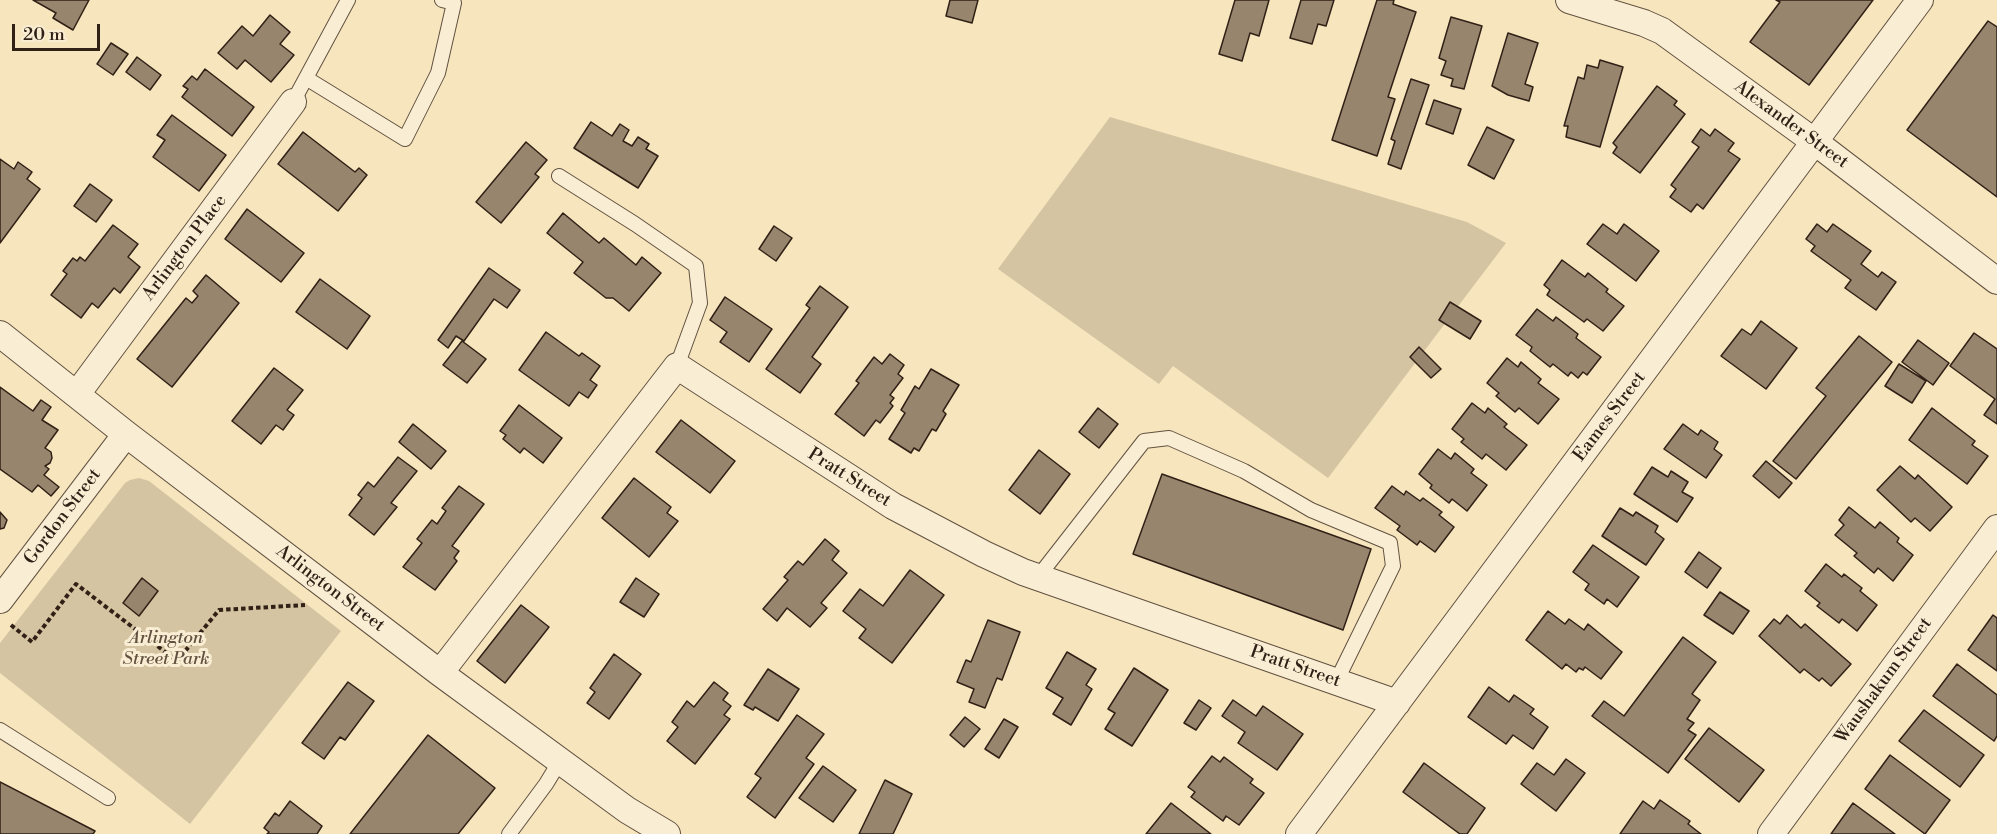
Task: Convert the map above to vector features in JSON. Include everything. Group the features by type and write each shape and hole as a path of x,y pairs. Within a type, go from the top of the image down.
{"street":[{"name":"Alexander Street","path":"1569,0 1644,22 1662,31 1815,142 1997,281"},
{"name":"Eames Street","path":"1299,834 1920,0"},
{"name":"Arlington Place","path":"77,394 293,102"},
{"name":"Arlington Street","path":"0,334 126,434 440,674 627,810 667,834"},
{"name":"Pratt Street","path":"676,366 893,506 984,554 1038,577 1397,703"},
{"path":"440,674 676,366"},
{"name":"Gordon Street","path":"4,611 126,434"},
{"name":"Waushakum Street","path":"1771,834 1997,528"}],"lane":[{"path":"293,102 349,0"},
{"path":"306,78 405,139 438,73 454,3 442,0"},
{"path":"559,176 696,266 700,303 676,366"},
{"path":"1038,577 1144,441 1169,438 1244,471 1311,510 1390,543 1393,566 1336,682"},
{"path":"0,730 108,798"},
{"path":"509,834 560,761"}],"path":[{"path":"4,611 32,642 76,584 177,661 219,610 315,604"}],"green space":[{"path":"1110,117 1467,222 1506,243 1328,478 1173,366 1159,384 998,269"},
{"name":"Arlington Street Park","path":"139,478 149,481 341,631 190,824 0,673 0,643 125,483"}],"building":[{"path":"33,0 89,0 73,30 53,18 56,13"},
{"path":"950,0 978,0 972,23 946,16"},
{"path":"1235,0 1269,0 1259,36 1250,33 1242,61 1219,54"},
{"path":"1301,0 1334,0 1326,26 1318,24 1312,44 1290,38"},
{"path":"1377,0 1394,0 1393,4 1416,12 1388,97 1395,99 1377,156 1332,140"},
{"path":"1776,0 1873,0 1809,85 1750,42 1780,2"},
{"path":"270,15 290,32 280,44 294,55 271,82 245,60 237,69 218,53 242,26 253,36"},
{"path":"1451,17 1482,26 1464,89 1451,86 1453,79 1441,75 1446,61 1439,58"},
{"path":"1988,21 1997,27 1997,197 1907,130"},
{"path":"1508,33 1538,43 1525,84 1533,87 1529,101 1508,95 1492,86"},
{"path":"111,43 128,54 113,75 97,64"},
{"path":"137,57 161,75 150,90 126,72"},
{"path":"1600,60 1623,67 1600,147 1566,137 1568,126 1564,126 1578,77 1584,79 1587,65 1598,68"},
{"path":"205,69 254,107 232,136 182,97 188,89 183,86 192,76 197,80"},
{"path":"1411,79 1429,85 1401,169 1388,164 1395,141 1391,139"},
{"path":"1657,86 1677,101 1674,105 1685,114 1640,173 1613,153 1617,147 1613,143"},
{"path":"1434,100 1461,109 1453,134 1426,124"},
{"path":"172,115 226,155 199,191 153,157 165,140 157,135"},
{"path":"591,122 612,136 620,124 629,130 623,141 632,146 638,137 649,144 646,149 658,156 638,188 574,148"},
{"path":"1487,127 1514,140 1494,179 1468,165"},
{"path":"1701,129 1710,136 1715,129 1734,143 1728,151 1740,159 1703,209 1697,204 1691,212 1670,197 1676,189 1671,185 1699,147 1692,142"},
{"path":"303,132 355,172 359,168 367,175 338,211 278,164"},
{"path":"526,142 547,160 535,174 539,177 501,223 476,202"},
{"path":"0,159 14,169 18,162 32,172 27,179 40,189 0,243"},
{"path":"90,184 112,200 96,222 74,206"},
{"path":"247,209 304,253 281,282 225,239"},
{"path":"563,213 599,243 604,238 636,265 642,257 661,273 629,311 613,298 606,298 574,273 583,262 547,233"},
{"path":"1603,224 1617,234 1624,224 1659,251 1636,281 1587,244"},
{"path":"1817,224 1827,232 1833,224 1871,251 1861,264 1878,277 1882,272 1896,282 1876,310 1845,288 1851,280 1811,251 1815,246 1806,239"},
{"path":"113,225 138,244 128,257 140,267 120,293 114,288 98,308 92,303 81,318 51,295 67,274 63,271 73,258 77,261 80,257 85,261"},
{"path":"774,226 792,238 776,261 759,249"},
{"path":"1562,260 1585,277 1588,273 1608,289 1606,292 1624,306 1603,331 1587,319 1584,322 1547,295 1550,290 1544,285"},
{"path":"489,268 520,290 507,308 494,299 464,341 456,336 448,348 438,340"},
{"path":"206,275 239,303 172,387 137,359 186,298 192,303 198,296 193,291"},
{"path":"320,279 370,316 347,349 296,312"},
{"path":"820,286 848,307 812,357 821,364 800,393 766,369 810,308 806,305"},
{"path":"725,297 772,329 749,362 720,342 727,332 710,320"},
{"path":"1450,302 1481,321 1470,339 1439,320"},
{"path":"1537,309 1553,321 1556,317 1578,334 1576,338 1601,357 1587,375 1583,372 1578,378 1571,372 1568,376 1553,364 1550,367 1530,351 1532,347 1516,335"},
{"path":"1761,321 1797,348 1766,389 1721,356 1742,329 1751,335"},
{"path":"546,332 579,356 582,353 600,366 590,380 597,385 588,398 579,392 569,406 519,370"},
{"path":"1974,333 1997,349 1997,424 1984,415 1995,399 1950,366"},
{"path":"1859,336 1892,362 1796,479 1773,461 1826,396 1816,388"},
{"path":"1918,340 1949,363 1933,385 1902,362"},
{"path":"462,341 486,359 467,383 443,365"},
{"path":"1419,347 1441,369 1431,378 1410,357"},
{"path":"890,354 904,365 898,374 903,378 890,395 894,398 890,403 893,406 880,423 876,420 864,436 835,414 859,383 856,381 874,357 882,364"},
{"path":"1507,358 1518,367 1521,362 1541,379 1538,383 1559,399 1538,424 1519,408 1515,412 1496,396 1499,393 1487,383"},
{"path":"1899,364 1926,381 1912,403 1885,386"},
{"path":"274,368 303,390 287,410 294,415 283,430 276,425 261,444 232,421"},
{"path":"931,369 959,385 943,411 946,414 936,431 932,429 919,451 914,448 911,453 889,439 905,413 901,410 915,386 919,389"},
{"path":"0,387 33,411 41,400 51,407 42,420 58,430 45,448 51,452 52,458 45,466 49,469 44,475 59,487 51,496 38,485 32,492 0,469"},
{"path":"1472,403 1485,413 1488,408 1507,424 1504,427 1527,445 1506,470 1486,454 1482,459 1461,442 1464,439 1452,429"},
{"path":"519,405 562,438 543,463 524,448 520,453 503,439 506,435 500,431"},
{"path":"1098,408 1118,424 1099,448 1079,432"},
{"path":"1932,408 1975,441 1972,445 1988,456 1967,484 1909,440"},
{"path":"681,420 735,461 710,493 656,452"},
{"path":"413,424 446,451 431,469 399,442"},
{"path":"1683,424 1698,435 1701,430 1718,442 1714,449 1722,455 1706,478 1664,449"},
{"path":"1438,449 1451,459 1455,453 1474,469 1471,473 1487,485 1467,511 1452,499 1449,503 1430,488 1432,485 1419,474"},
{"path":"1039,450 1070,474 1040,514 1009,490"},
{"path":"398,457 417,471 391,503 397,507 374,535 349,515 362,498 358,495 368,482 374,487"},
{"path":"1766,461 1792,483 1779,498 1753,476"},
{"path":"1900,466 1915,479 1918,475 1952,507 1930,531 1915,518 1911,522 1877,490"},
{"path":"1652,467 1668,477 1671,471 1688,482 1682,492 1693,498 1677,522 1634,494"},
{"path":"1162,474 1371,549 1343,630 1133,554"},
{"path":"634,478 671,507 667,513 678,521 649,557 602,518"},
{"path":"459,486 484,504 452,546 459,551 454,558 457,561 435,590 403,567 422,543 417,539 432,520 437,524 446,511 442,508"},
{"path":"1392,486 1404,495 1406,491 1420,501 1423,498 1442,512 1439,515 1454,527 1435,552 1420,541 1417,545 1397,530 1400,526 1375,508"},
{"path":"1849,507 1875,528 1880,522 1899,538 1897,542 1913,555 1893,581 1878,568 1874,573 1854,556 1857,553 1835,535 1844,525 1839,520"},
{"path":"1620,508 1633,516 1636,512 1658,526 1655,532 1664,539 1646,565 1602,536"},
{"path":"0,512 7,520 4,528 0,529"},
{"path":"825,539 839,551 832,560 847,573 821,603 827,608 810,627 787,608 777,621 763,609 788,580 784,577 798,561 803,565"},
{"path":"1593,545 1639,577 1617,607 1607,599 1604,604 1585,590 1589,584 1573,572"},
{"path":"1699,552 1721,568 1707,588 1685,572"},
{"path":"1826,564 1842,577 1844,574 1862,588 1860,591 1877,605 1857,631 1842,619 1839,623 1817,606 1820,603 1805,591"},
{"path":"910,570 944,595 892,663 859,638 866,629 843,611 860,589 883,606"},
{"path":"142,578 158,591 139,616 123,603"},
{"path":"636,578 659,594 644,617 620,602"},
{"path":"1720,592 1749,611 1733,634 1704,615"},
{"path":"521,605 549,627 505,683 477,661"},
{"path":"1548,611 1565,624 1569,619 1584,630 1588,624 1622,652 1601,679 1585,667 1583,670 1579,668 1576,672 1566,664 1562,669 1526,640"},
{"path":"1787,615 1801,628 1805,624 1851,664 1831,686 1822,678 1819,681 1804,669 1800,673 1759,636 1774,619 1780,624"},
{"path":"1993,615 1997,618 1997,671 1968,650"},
{"path":"988,620 1020,632 1002,680 997,678 985,708 969,702 974,689 957,682 966,660 971,662"},
{"path":"1683,637 1716,662 1692,694 1700,700 1687,719 1694,723 1688,730 1696,735 1668,773 1592,716 1604,701 1624,716"},
{"path":"1067,652 1096,669 1086,685 1092,689 1071,725 1053,714 1063,698 1046,688"},
{"path":"614,654 641,674 609,719 587,703 595,692 590,688"},
{"path":"1957,664 1997,695 1997,736 1994,741 1933,696"},
{"path":"1134,668 1168,690 1132,746 1105,729 1115,713 1108,709"},
{"path":"768,669 799,689 778,721 755,707 753,710 744,705"},
{"path":"348,682 374,701 345,740 340,737 324,759 302,743"},
{"path":"714,682 728,693 723,700 731,706 724,715 730,719 695,764 667,741 678,727 672,722 687,701 694,707"},
{"path":"1489,687 1509,702 1514,695 1534,709 1530,714 1548,727 1533,749 1513,735 1506,744 1468,717"},
{"path":"1199,700 1211,708 1196,730 1184,723"},
{"path":"1233,700 1256,716 1263,706 1303,734 1277,770 1238,743 1245,732 1222,716"},
{"path":"1924,710 1984,755 1960,787 1899,741"},
{"path":"797,715 824,734 806,758 814,764 775,818 747,797 761,778 755,774"},
{"path":"965,717 980,729 964,747 950,735"},
{"path":"1004,719 1018,727 999,758 985,749"},
{"path":"1709,728 1764,770 1739,802 1685,759"},
{"path":"428,735 495,788 458,834 350,834"},
{"path":"1890,755 1950,800 1925,834 1865,789"},
{"path":"1212,756 1220,762 1224,757 1253,779 1250,783 1264,793 1239,825 1226,816 1223,821 1191,797 1195,792 1188,787"},
{"path":"1566,759 1585,773 1556,811 1521,784 1537,763 1554,775"},
{"path":"1424,763 1485,808 1467,834 1460,834 1403,792"},
{"path":"823,766 856,790 833,822 799,798"},
{"path":"885,780 912,794 893,834 859,834"},
{"path":"0,782 95,831 93,834 0,834"},
{"path":"1660,800 1690,821 1688,824 1701,834 1620,834 1643,801 1654,809"},
{"path":"290,801 322,826 317,834 267,834 269,832 264,828 275,813 279,816"},
{"path":"1171,803 1211,834 1146,834"},
{"path":"1853,803 1895,834 1831,834"}]}
